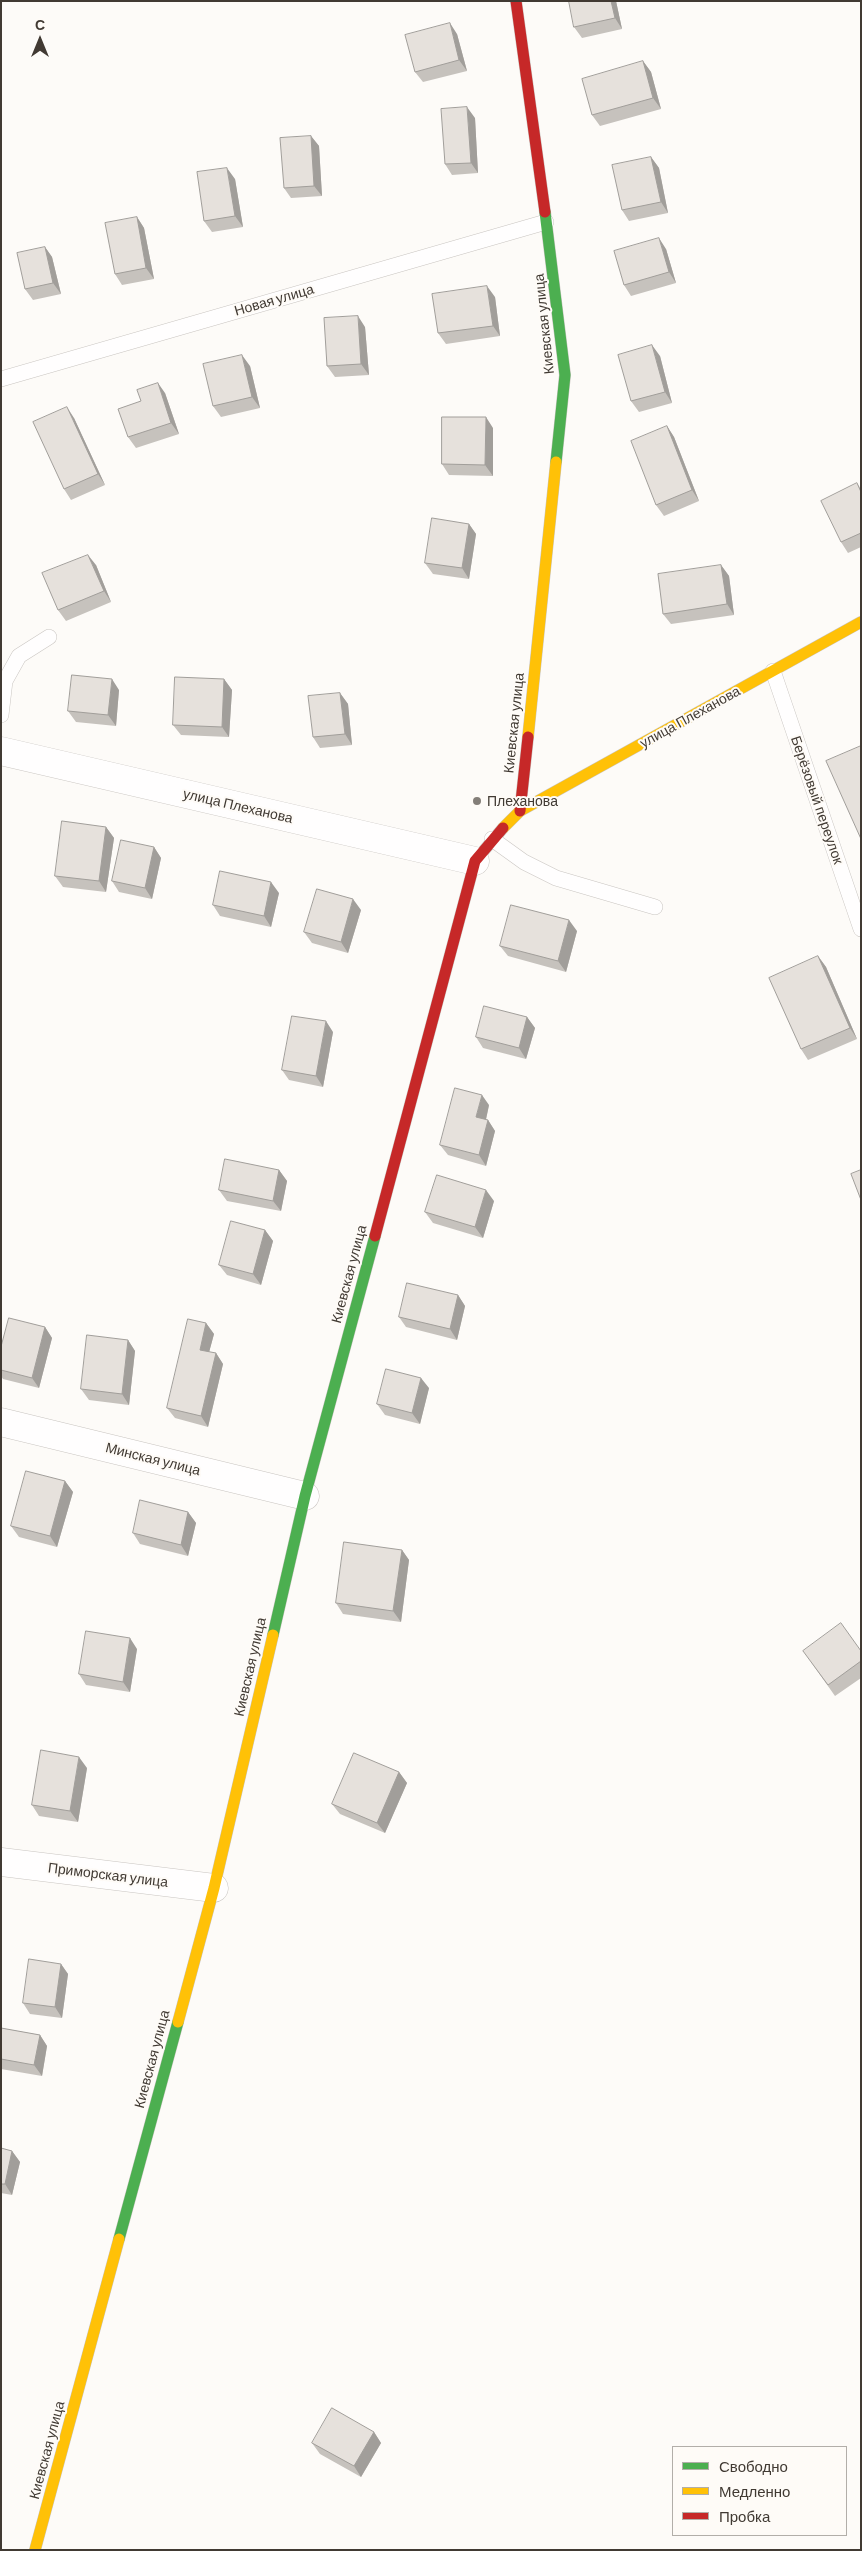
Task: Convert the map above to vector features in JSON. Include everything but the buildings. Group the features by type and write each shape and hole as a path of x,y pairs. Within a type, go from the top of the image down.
{"street":[{"name":"Киевская улица","path":"35,2550 214,1888 305,1496 474,861 492,839 520,811 566,375 516,1"},
{"name":"улица Плеханова","path":"520,811 861,622"},
{"name":"улица Плеханова","path":"1,752 474,861"},
{"name":"Минская улица","path":"1,1422 305,1496"},
{"name":"Приморская улица","path":"1,1862 214,1888"}],"lane":[{"name":"Новая улица","path":"1,379 546,222"},
{"path":"1,715 4,682 19,656 49,637"},
{"name":"Берёзовый переулок","path":"773,671 861,929"},
{"path":"492,839 524,862 556,878 655,908"}],"traffic: fast":[{"path":"545,212 565,375 556,462"},
{"path":"273,1635 305,1496 375,1236"},
{"path":"119,2239 178,2022"}],"traffic: slow":[{"path":"528,737 556,462"},
{"path":"503,828 520,811 861,622"},
{"path":"178,2022 214,1888 273,1635"},
{"path":"35,2550 119,2239"}],"traffic: jam":[{"path":"516,1 545,212"},
{"path":"520,811 528,737"},
{"path":"375,1236 475,861 503,828"}],"place":[{"name":"Плеханова","path":"477,801"}]}
